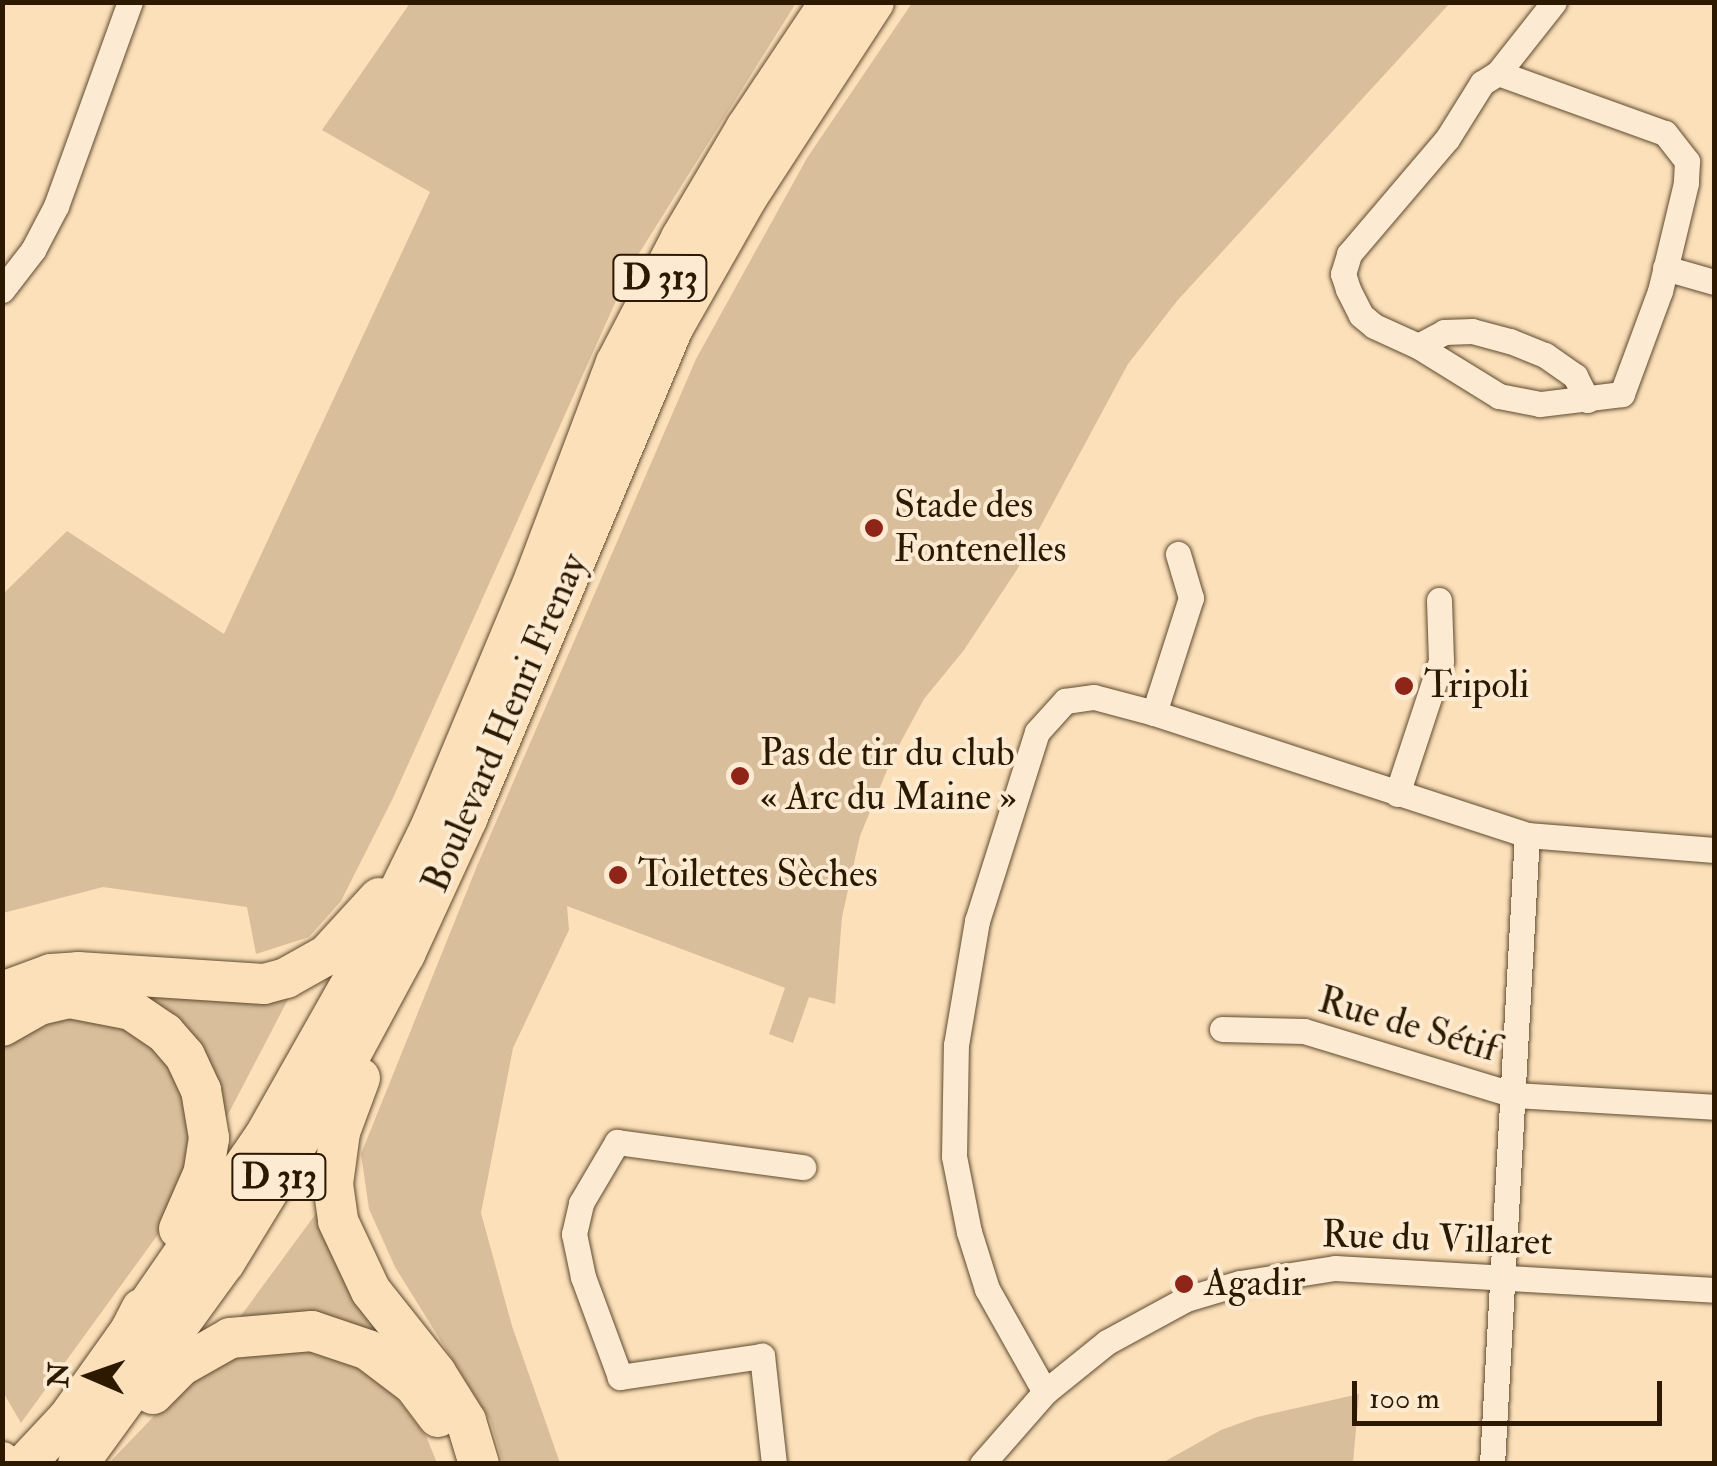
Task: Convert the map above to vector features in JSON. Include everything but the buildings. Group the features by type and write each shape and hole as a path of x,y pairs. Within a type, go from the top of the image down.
{"highway":[{"name":"Boulevard Henri Frenay","path":"130,1331 264,1137 372,946 431,826 535,577 616,363 727,160 830,2"},
{"name":"Boulevard Henri Frenay","path":"80,1464 186,1319 343,1069 425,912 673,328 748,196 874,2"},
{"path":"2,992 22,982 65,973 238,984 286,978 327,955 362,922 431,826"},
{"path":"425,912 418,940 340,1132 333,1184 338,1221 350,1253 372,1292 436,1373 466,1421 479,1464"},
{"path":"2,1026 39,1005 70,998 131,1010 165,1033 184,1056 201,1090 209,1138 202,1174 130,1331"},
{"path":"80,1464 203,1351 230,1338 287,1330 342,1338 390,1366 434,1410 454,1464"},
{"name":"D 313","path":"25,1464 68,1418 130,1331"}],"street":[{"path":"2,290 33,250 56,206 130,2"},
{"path":"1498,73 1666,133 1687,161 1686,183 1665,268 1632,379 1622,394 1540,404 1499,396 1360,315 1344,274 1348,254 1447,139 1482,84 1498,73 1554,2"},
{"path":"1665,268 1714,282"},
{"path":"1418,346 1444,332 1472,331 1510,341 1544,355 1575,376 1587,400"},
{"path":"1154,713 1190,598 1178,554"},
{"path":"1397,794 1441,661 1438,600"},
{"path":"1045,1392 987,1288 969,1232 954,1156 956,1045 978,921 1037,732 1065,701 1094,697 1154,713 1528,835 1714,850"},
{"path":"1492,1464 1528,835"},
{"name":"Rue de Sétif","path":"1222,1029 1304,1031 1514,1095 1714,1107"},
{"path":"774,1464 762,1356 620,1377 583,1276 574,1234 580,1203 616,1142 804,1167"},
{"name":"Rue du Villaret","path":"982,1464 1045,1392 1107,1342 1186,1299 1240,1283 1334,1268 1714,1290"}],"shaded area":[{"path":"410,3 796,3 633,263 393,798 341,901 309,937 256,954 247,907 103,887 3,913 3,594 67,531 224,634 430,192 322,130"},
{"name":"Stade des Fontenelles","path":"912,3 1450,3 1177,301 1128,364 1018,568 964,650 924,699 892,758 860,836 842,917 835,1004 809,997 793,1043 769,1034 785,988 567,906 569,930 513,1048 481,1213 512,1326 560,1463 503,1463 490,1420 395,1267 369,1209 361,1154 477,866 696,359 807,158"},
{"path":"295,986 222,1126 100,988"},
{"path":"71,1015 134,1031 165,1055 187,1087 196,1142 175,1211 21,1423 3,1392 3,1049 12,1039"},
{"path":"323,1204 387,1346 237,1321"},
{"path":"300,1344 338,1355 388,1386 426,1436 437,1463 108,1464 183,1386 242,1351"},
{"path":"1359,1394 1353,1463 1162,1463 1221,1430 1257,1417"}],"place":[{"name":"Stade des Fontenelles","path":"874,528"},
{"name":"Tripoli","path":"1404,686"},
{"name":"Pas de tir du club « Arc du Maine »","path":"740,776"},
{"name":"Toilettes Sèches","path":"618,875"},
{"name":"Agadir","path":"1184,1284"}]}
